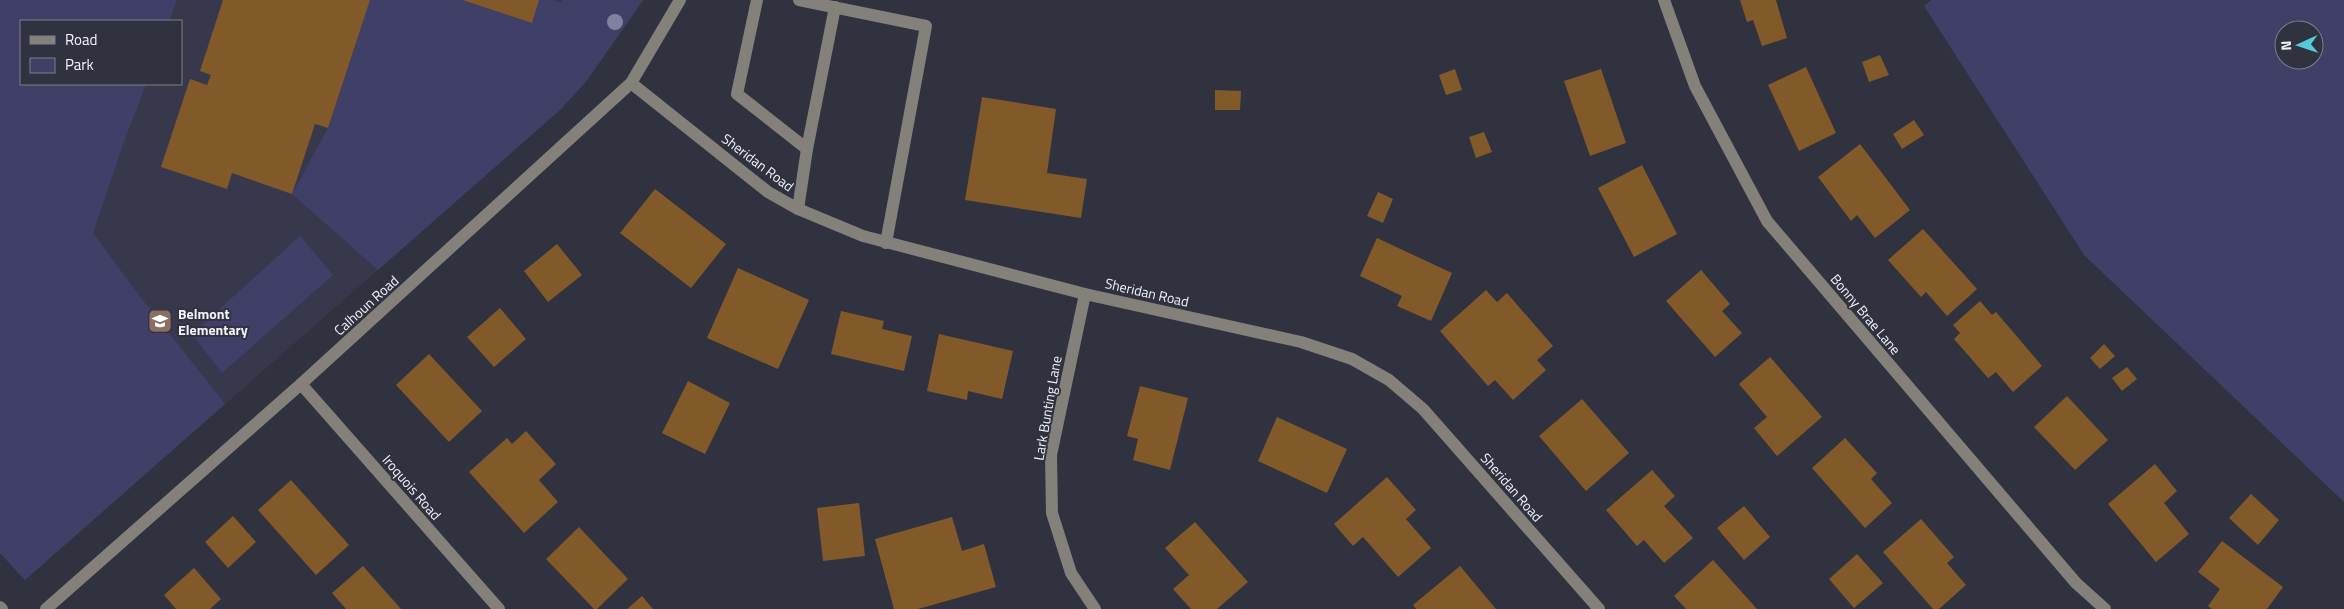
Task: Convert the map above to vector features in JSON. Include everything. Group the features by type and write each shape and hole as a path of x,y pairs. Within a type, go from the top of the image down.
{"street":[{"name":"Calhoun Road","path":"46,609 301,384 631,83 680,0"},
{"path":"758,0 738,94 807,149"},
{"path":"799,0 926,26 886,243"},
{"name":"Bonny Brae Lane","path":"1664,0 1695,86 1766,221 2076,583 2105,609"},
{"path":"798,209 807,149 834,7"},
{"name":"Sheridan Road","path":"631,83 768,192 798,209 863,236 1085,294 1301,342 1352,359 1389,380 1423,409 1599,609"},
{"name":"Lark Bunting Lane","path":"1085,294 1051,455 1052,513 1071,573 1096,609"},
{"name":"Iroquois Road","path":"301,384 500,609"}],"shaded area":[{"name":"Belmont Elementary","path":"0,0 644,0 590,77 560,110 25,580 0,553"}],"green space":[{"path":"0,0 177,0 169,20 20,20 20,85 146,85 93,233 138,294 225,404 25,580 0,553"},
{"path":"370,0 460,0 531,22 539,0 553,0 561,3 562,0 643,0 584,84 560,110 378,270 292,194 328,128"},
{"path":"1931,0 2344,0 2344,502 2084,255 1924,6"},
{"path":"300,236 333,275 222,373 192,334"}],"building":[{"path":"223,0 370,0 328,128 315,124 292,194 232,173 227,189 161,167 190,79 207,85 211,75 200,71"},
{"path":"462,0 539,0 532,23"},
{"path":"1740,0 1776,0 1787,38 1762,46 1753,20 1747,22"},
{"path":"1880,55 1889,75 1869,82 1862,62"},
{"path":"1806,67 1836,133 1799,151 1768,85"},
{"path":"1455,69 1462,90 1446,95 1439,75"},
{"path":"1601,69 1626,143 1590,156 1564,81"},
{"path":"1215,90 1241,91 1240,110 1215,110"},
{"path":"982,97 1056,109 1047,173 1087,179 1081,218 965,200"},
{"path":"1914,120 1924,135 1902,149 1893,134"},
{"path":"1484,132 1492,152 1476,158 1469,137"},
{"path":"1860,144 1910,210 1875,238 1857,215 1851,221 1818,177"},
{"path":"1642,165 1677,234 1634,257 1598,188"},
{"path":"655,189 726,244 691,288 620,233"},
{"path":"1378,192 1393,199 1383,223 1367,216"},
{"path":"1923,229 1977,289 1947,316 1926,292 1921,297 1888,260"},
{"path":"1377,238 1452,273 1431,321 1397,306 1402,296 1360,276"},
{"path":"557,244 582,275 548,302 524,271"},
{"path":"738,268 809,300 778,369 707,338"},
{"path":"1701,270 1730,304 1722,311 1742,333 1715,357 1666,301"},
{"path":"1486,290 1497,302 1507,293 1553,346 1537,360 1546,370 1513,400 1495,380 1488,386 1440,331"},
{"path":"1980,301 1992,315 1996,312 2042,366 2013,392 1996,372 1988,378 1954,339 1960,333 1953,325"},
{"path":"500,308 526,339 494,367 467,337"},
{"path":"841,311 884,321 882,329 912,336 904,371 831,354"},
{"path":"939,334 1013,351 1002,399 968,391 967,400 927,391"},
{"path":"2104,344 2115,356 2100,369 2090,358"},
{"path":"429,354 482,411 449,442 396,385"},
{"path":"1770,357 1822,417 1777,456 1754,428 1767,417 1739,384"},
{"path":"2127,367 2137,379 2122,391 2112,378"},
{"path":"688,381 730,403 705,454 662,433"},
{"path":"1140,386 1188,398 1170,470 1133,460 1138,439 1127,436"},
{"path":"2067,396 2108,440 2075,470 2034,427"},
{"path":"1582,399 1629,453 1586,491 1539,436"},
{"path":"1277,417 1347,449 1327,493 1258,461"},
{"path":"526,431 556,464 539,480 558,502 524,533 469,472 507,438 512,444"},
{"path":"1845,438 1877,473 1871,479 1892,503 1865,528 1812,468"},
{"path":"2155,464 2177,491 2164,503 2189,534 2156,562 2108,504"},
{"path":"1652,470 1675,496 1664,506 1693,538 1664,563 1644,540 1637,546 1606,510"},
{"path":"1387,477 1416,510 1406,519 1431,548 1398,577 1363,537 1353,546 1334,524"},
{"path":"291,480 349,545 316,575 258,510"},
{"path":"2251,494 2279,520 2258,545 2229,518"},
{"path":"859,503 865,556 823,561 817,508"},
{"path":"1744,506 1770,537 1744,560 1717,528"},
{"path":"233,516 256,542 228,568 205,542"},
{"path":"952,517 962,551 984,544 996,587 918,609 894,609 875,539"},
{"path":"1921,519 1954,557 1947,563 1966,585 1939,609 1933,609 1883,552"},
{"path":"1195,522 1248,582 1217,609 1191,609 1173,589 1189,575 1165,548"},
{"path":"579,527 628,579 597,609 594,609 546,559"},
{"path":"2222,541 2283,587 2267,609 2212,609 2208,606 2220,589 2198,572"},
{"path":"1857,554 1883,583 1854,608 1829,579"},
{"path":"1713,560 1757,609 1686,609 1674,596"},
{"path":"363,566 401,609 346,609 332,593"},
{"path":"1460,566 1496,609 1416,609 1413,605"},
{"path":"194,568 221,599 210,609 176,609 164,595"},
{"path":"642,596 653,609 627,609"}],"place":[{"name":"Belmont Elementary","path":"160,321"}]}
